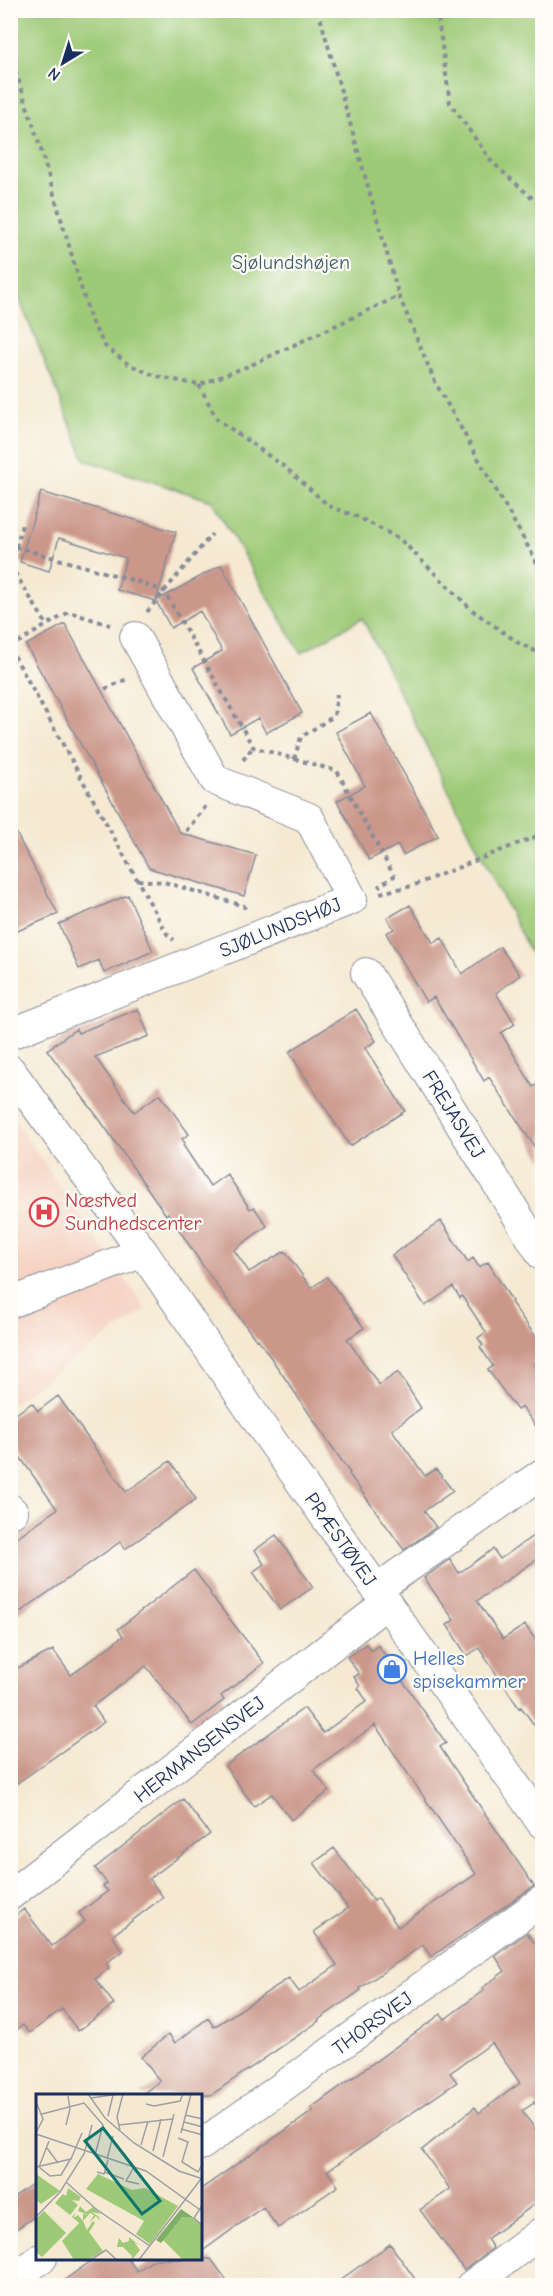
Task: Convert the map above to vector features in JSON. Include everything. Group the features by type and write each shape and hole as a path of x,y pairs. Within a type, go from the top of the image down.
{"street":[{"name":"SJØLUNDSHØJ","path":"10,1034 360,897 309,818 215,780 135,637"},
{"name":"FREJASVEJ","path":"366,973 543,1255"},
{"name":"PRÆSTØVEJ","path":"10,1070 143,1252 264,1430 543,1823"},
{"path":"10,1303 143,1252"},
{"path":"382,1596 543,1474"},
{"name":"HERMANSENSVEJ","path":"10,1895 382,1596"},
{"name":"THORSVEJ","path":"202,2144 543,1901"},
{"path":"471,2286 543,2232"},
{"path":"10,2281 41,2260"}],"path":[{"path":"318,10 399,296 435,382 535,559 543,578"},
{"path":"437,10 450,103 492,162 543,207"},
{"path":"10,54 38,140 91,321 105,346 128,364 156,376 199,385 251,365 399,296"},
{"path":"199,385 217,419 286,468 329,506 360,518 400,539 472,610 520,644 543,654"},
{"path":"23,521 10,565 48,625"},
{"path":"190,963 181,945 167,934 10,647 69,612 120,628 135,637 144,614 212,534"},
{"path":"16,547 164,591 253,747 337,771 394,876 360,897"},
{"path":"294,759 300,737 334,716 337,694"},
{"path":"360,897 412,886 543,834"},
{"path":"138,880 164,882 244,906 256,937"}],"shaded area":[{"name":"Næstved Sundhedscenter","path":"10,1115 146,1309 11,1404 10,1404"}],"green space":[{"name":"Sjølundshøjen","path":"10,11 542,11 542,976 362,618 301,653 212,501 85,460 11,279"}],"building":[{"path":"41,492 176,532 156,601 117,590 126,558 59,538 49,571 20,562"},
{"path":"221,565 302,713 266,733 258,718 230,734 193,668 222,651 200,611 171,628 156,601"},
{"path":"65,624 180,833 256,855 244,896 149,868 26,645"},
{"path":"371,713 438,836 403,855 398,845 369,860 337,801 365,786 336,732"},
{"path":"10,821 58,914 10,934"},
{"path":"128,895 153,951 104,973 99,960 79,969 59,924"},
{"path":"410,905 433,943 442,938 462,974 500,947 520,975 496,993 515,1024 501,1033 533,1087 543,1081 543,1160 489,1077 484,1081 434,997 426,1002 386,933 394,929 387,918"},
{"path":"138,1009 149,1036 95,1057 134,1112 160,1094 189,1134 182,1139 185,1143 183,1145 210,1186 227,1174 250,1209 254,1207 267,1226 234,1250 249,1272 285,1251 311,1288 327,1277 364,1328 347,1339 379,1385 398,1372 421,1408 392,1430 425,1476 436,1469 453,1491 424,1511 436,1527 404,1550 349,1474 258,1339 256,1340 168,1213 166,1215 100,1120 47,1050 76,1029 78,1033"},
{"path":"356,1009 376,1041 365,1048 405,1111 350,1146 289,1052"},
{"path":"441,1221 468,1262 473,1258 479,1267 488,1262 511,1302 543,1347 543,1357 533,1364 543,1378 543,1436 522,1407 517,1410 488,1370 493,1366 480,1347 483,1345 478,1338 486,1332 462,1296 460,1298 453,1287 425,1306 392,1255"},
{"path":"58,1396 126,1492 170,1461 196,1499 125,1549 120,1542 10,1619 10,1542 57,1509 10,1443 10,1418 32,1403 38,1411"},
{"path":"543,1529 543,1555 477,1601 503,1639 525,1625 543,1650 543,1737 521,1707 519,1708 479,1648 467,1656 447,1625 454,1620 424,1578 450,1559 459,1573 493,1549 500,1559"},
{"path":"276,1535 313,1587 280,1610 253,1572 264,1564 255,1550"},
{"path":"194,1570 264,1663 221,1696 224,1700 192,1725 146,1666 93,1706 104,1722 10,1788 10,1672 53,1650 71,1675 123,1636 118,1629"},
{"path":"366,1644 371,1651 378,1645 446,1743 440,1747 534,1886 431,1957 423,1945 360,1988 361,1990 319,2021 211,2095 142,2094 160,2081 141,2057 169,2034 175,2043 208,2018 214,2027 289,1978 299,1992 337,1965 314,1932 348,1908 314,1863 334,1848 374,1901 378,1898 398,1927 476,1874 375,1725 313,1770 329,1791 291,1820 272,1794 254,1806 225,1766 304,1708 323,1733 367,1701 354,1677 359,1674 347,1657"},
{"path":"183,1799 210,1834 149,1879 163,1897 112,1936 123,1951 106,1963 109,1968 95,1979 114,2004 78,2031 62,2009 30,2033 23,2025 10,2034 10,1920 24,1909 52,1946 85,1921 79,1913 108,1891 103,1886 107,1883 95,1868"},
{"path":"527,1933 543,1954 543,2115 533,2101 534,2103 522,2111 543,2140 543,2198 487,2239 493,2248 464,2270 420,2210 450,2189 422,2150 475,2107 479,2113 520,2083 492,2043 450,2073 457,2082 327,2171 338,2186 278,2228 263,2207 202,2251 202,2188 313,2111 311,2108 441,2014 445,2019 484,1990 482,1988 505,1971 495,1956"},
{"path":"36,2181 36,2215 10,2233 10,2200"},
{"path":"390,2244 420,2286 332,2286"},
{"path":"211,2259 231,2286 56,2286 93,2260 129,2260 137,2271 154,2260"}],"place":[{"name":"Næstved Sundhedscenter","path":"44,1212"},
{"name":"Helles spisekammer","path":"392,1669"}]}
